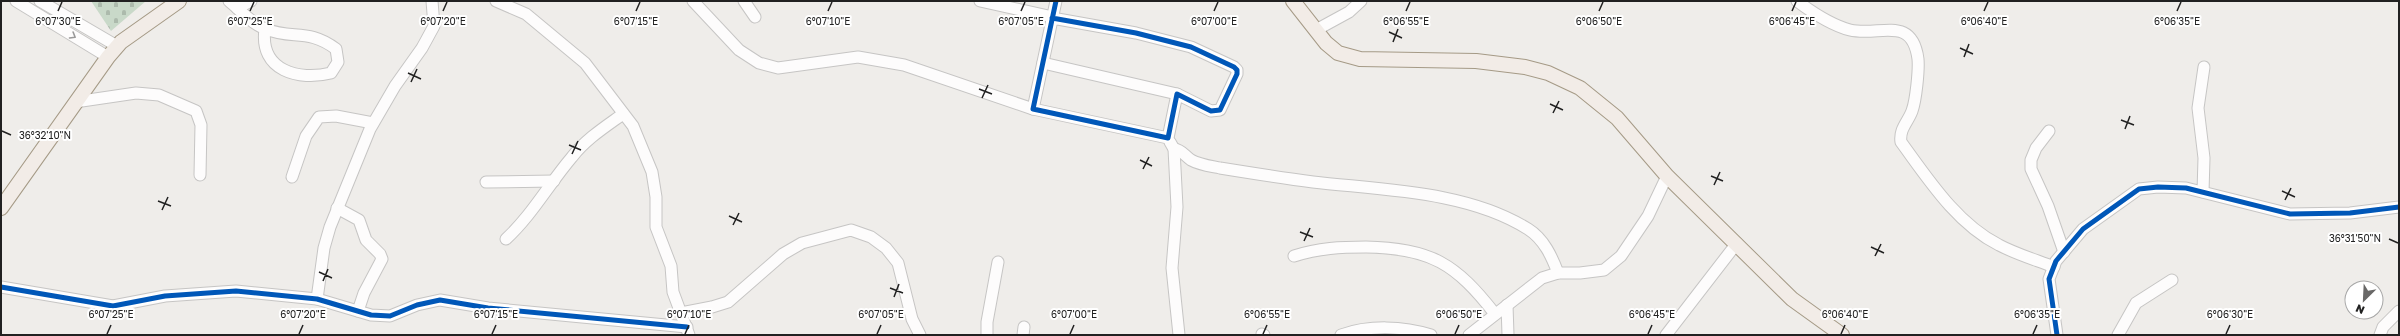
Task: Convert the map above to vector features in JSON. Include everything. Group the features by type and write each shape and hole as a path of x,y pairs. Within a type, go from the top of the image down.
{"main road":[{"path":"1,208 75,102 113,52 179,1"},
{"path":"1293,1 1316,30 1338,54 1360,60 1476,61 1525,67 1548,73 1580,88 1617,118 1667,176 1737,243 1792,299 1842,335"}],"street":[{"path":"16,1 113,52"},
{"path":"40,1 113,52"},
{"path":"233,4 251,1"},
{"path":"317,299 324,248 337,208 373,123 395,86 422,48 434,26 432,1"},
{"path":"1,287 113,306 165,296 236,290 317,299 371,315 390,316 417,305 440,300 488,308 688,331 673,292 671,266 656,227 656,197 652,172 633,126 585,63 526,14 496,1"},
{"path":"692,1 739,50 759,64 778,68 858,57 904,65 1033,109 1168,138"},
{"path":"744,1 755,17"},
{"path":"980,1 1053,18 1136,33 1191,47 1238,70 1220,110 1211,111 1177,94 1043,63"},
{"path":"1033,109 1056,1"},
{"path":"1316,30 1349,12 1361,1"},
{"path":"1797,1 1814,15 1850,30 1863,32 1893,29 1904,31 1913,42 1918,60 1913,110 1900,135 1901,142 1934,188 1976,230 1999,245 2054,267"},
{"path":"233,4 265,29 309,35 325,41 336,49 338,62 331,73 314,78 293,75 281,69 269,55 264,40 265,29"},
{"path":"2203,192 2204,158 2198,108 2204,67"},
{"path":"75,102 136,92 159,95 196,111 201,125 200,175"},
{"path":"1177,94 1168,138 1174,149 1177,208 1172,268 1179,335"},
{"path":"506,239 522,225 554,181 590,138 623,114"},
{"path":"292,177 306,136 319,117 336,116 373,123"},
{"path":"2049,132 2036,148 2031,160 2030,169 2048,206 2064,252"},
{"path":"1174,149 1180,150 1190,159 1201,164 1218,168 1305,181 1449,198 1498,214 1529,229 1549,249 1558,273"},
{"path":"1469,335 1542,278 1558,273 1580,273 1604,270 1621,256 1648,216 1667,176"},
{"path":"486,182 554,181"},
{"path":"2057,335 2049,279 2054,267 2083,229 2139,189 2172,187 2203,192 2290,214 2350,213 2399,207"},
{"path":"337,208 359,220 366,240 380,254 382,259 364,293 358,311"},
{"path":"681,313 728,302 783,254 802,243 851,230 871,237 886,248 898,263 912,319 920,335"},
{"path":"1668,334 1737,243"},
{"path":"1294,256 1313,249 1334,246 1396,247 1425,254 1452,269 1472,284 1495,314"},
{"path":"987,335 987,322 998,262"},
{"path":"2118,335 2136,303 2172,280"},
{"path":"1507,305 1508,335"},
{"path":"2380,335 2384,327 2399,311"},
{"path":"1341,335 1355,330 1406,328 1431,335"}],"green space":[{"path":"91,1 146,1 111,31"}],"cycle path":[{"path":"1052,18 1136,33 1191,47 1234,67 1237,70 1237,74 1220,110 1211,111 1177,94 1168,138 1033,109 1056,1"},
{"path":"2057,335 2049,279 2056,261 2083,229 2139,189 2158,187 2186,188 2290,214 2350,213 2399,207"},
{"path":"1,287 113,306 165,296 236,291 317,299 371,315 390,316 417,305 440,300 488,308 687,327"}]}
